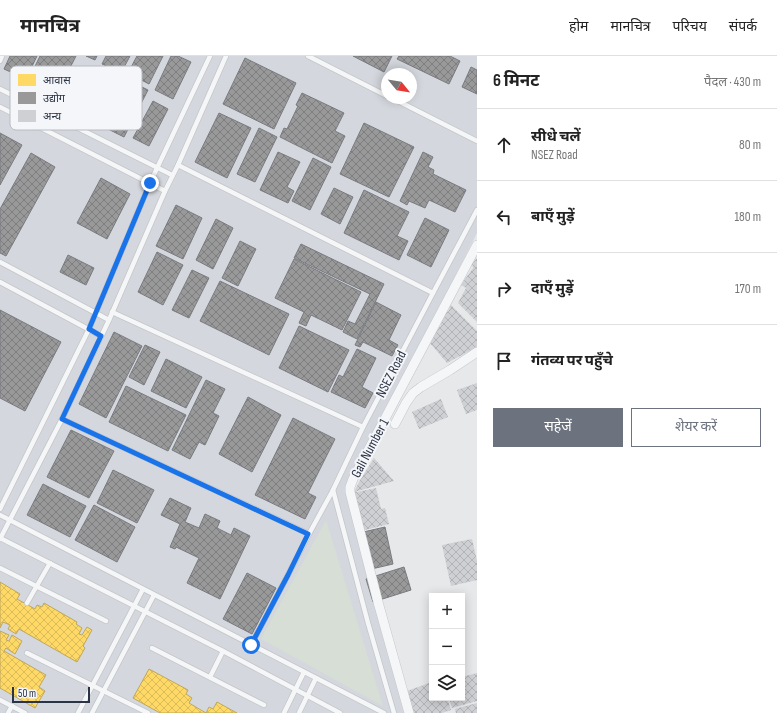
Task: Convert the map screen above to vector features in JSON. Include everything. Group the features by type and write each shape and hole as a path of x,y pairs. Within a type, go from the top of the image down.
{"street":[{"name":"Gali Number 1","path":"409,713 378,602 350,487 477,245"},
{"path":"395,424 413,393 477,352"}],"lane":[{"path":"0,61 2,56"},
{"path":"0,509 96,314 150,183 210,56"},
{"path":"226,56 109,320 62,419 0,539 223,651 340,713"},
{"path":"308,56 381,93"},
{"path":"0,89 10,94"},
{"path":"404,104 477,141"},
{"path":"0,107 10,112"},
{"path":"45,130 165,191"},
{"path":"82,130 172,175"},
{"path":"178,165 433,293"},
{"name":"NSEZ Road","path":"251,645 308,534 333,490 363,427 477,210"},
{"path":"0,262 109,320"},
{"path":"0,282 101,336"},
{"path":"112,312 363,427"},
{"path":"62,419 308,534"},
{"path":"333,490 368,623 394,713"},
{"path":"0,514 384,713"},
{"path":"27,603 50,564"},
{"path":"0,568 106,621"},
{"path":"78,713 143,589"},
{"path":"92,713 154,595"},
{"path":"152,648 264,705"},
{"path":"210,677 223,651"},
{"path":"27,653 148,713"},
{"path":"284,713 304,672"},
{"path":"299,713 316,678"},
{"path":"0,700 25,713"},
{"path":"8,713 12,706"}],"shaded area":[{"path":"0,56 477,56 477,233 346,491 409,713 0,713"},
{"path":"326,520 383,706 261,639"}],"building: आवास":[{"path":"0,582 20,594 17,599 35,609 37,605 42,607 44,603 77,622 76,624 82,628 79,634 82,635 87,627 92,630 83,646 85,648 77,662 19,629 16,634 8,629 10,625 3,622 0,628"},
{"path":"0,631 9,635 6,640 9,641 12,635 22,641 15,654 6,648 4,651 46,675 39,687 45,691 35,708 0,688"},
{"path":"149,669 188,690 186,694 192,698 189,703 206,713 160,713 133,698"},
{"path":"217,702 237,713 206,713 209,707 213,709"}],"building: उद्योग":[{"path":"10,56 37,56 32,66 10,66 10,72 4,69"},
{"path":"40,56 76,56 71,66 35,66"},
{"path":"86,56 97,56 95,60"},
{"path":"106,56 130,56 125,66 106,66 102,64"},
{"path":"137,56 163,56 149,84 142,80 142,66 132,66"},
{"path":"171,56 178,56 191,62 173,99 155,90"},
{"path":"353,56 392,56 386,68 381,68 381,70"},
{"path":"399,56 450,56 460,61 449,84 397,59"},
{"path":"245,58 296,83 274,129 223,104"},
{"path":"471,67 477,70 477,94 462,87"},
{"path":"142,87 148,90 142,102"},
{"path":"302,93 344,113 335,131 345,136 332,163 280,137 284,128 287,129 298,106 296,105"},
{"path":"153,101 168,109 149,146 133,138 137,130 142,130 142,121"},
{"path":"219,113 251,128 227,178 195,162"},
{"path":"364,123 414,147 389,197 340,174"},
{"path":"259,128 277,137 255,182 237,174"},
{"path":"110,130 128,130 124,137"},
{"path":"0,133 22,145 0,185"},
{"path":"278,152 300,162 287,187 294,191 288,203 260,190"},
{"path":"423,152 433,157 428,167 434,170 433,174 466,190 455,212 429,200 425,208 409,201 407,205 400,201"},
{"path":"31,153 55,167 6,256 0,253 0,209"},
{"path":"313,158 331,167 310,210 292,201"},
{"path":"101,178 130,194 107,239 77,223"},
{"path":"334,188 353,197 340,224 321,214"},
{"path":"364,190 409,212 397,236 408,241 399,260 344,233"},
{"path":"176,205 202,218 183,259 156,246"},
{"path":"425,218 449,230 431,267 407,255"},
{"path":"216,219 233,228 213,269 196,260"},
{"path":"240,241 256,249 238,286 222,278"},
{"path":"301,244 384,284 357,339 343,332 348,321 355,324 370,294 294,258"},
{"path":"157,252 183,265 163,305 138,292"},
{"path":"68,255 94,268 86,285 60,272"},
{"path":"294,259 361,292 342,330 311,315 306,326 299,323 304,312 275,298"},
{"path":"192,270 209,278 189,318 172,310"},
{"path":"220,281 289,314 269,355 200,321"},
{"path":"376,302 401,315 389,340 398,345 392,356 363,342 360,347 355,345"},
{"path":"0,310 61,342 25,411 0,398"},
{"path":"299,326 349,350 328,392 279,368"},
{"path":"114,332 142,346 106,418 79,404"},
{"path":"145,345 160,352 144,385 129,377"},
{"path":"357,349 376,358 362,387 373,393 365,408 331,392 339,375 343,377"},
{"path":"166,359 202,377 186,408 151,391"},
{"path":"206,380 225,389 213,413 219,416 205,445 199,442 190,459 172,450"},
{"path":"126,386 186,415 168,451 109,422"},
{"path":"248,397 281,415 252,472 219,454"},
{"path":"293,418 335,439 308,493 316,497 305,519 255,495"},
{"path":"71,430 114,451 89,498 47,477"},
{"path":"113,470 154,490 137,523 97,503"},
{"path":"43,484 86,506 70,537 27,515"},
{"path":"170,498 191,508 185,522 199,528 205,514 220,521 217,528 231,535 234,528 250,536 220,599 187,583 199,558 176,547 175,549 170,547 180,524 161,515"},
{"path":"94,505 135,527 117,562 75,540"},
{"path":"385,527 393,564 367,570 359,533"},
{"path":"404,567 411,590 373,602 366,579"},
{"path":"247,573 276,588 252,634 223,619"}],"building: अन्य":[{"path":"477,258 477,322 458,303 466,288 461,285 473,268 472,264"},
{"path":"451,305 477,331 477,347 447,363 429,342 441,325 436,322 443,310 448,312"},
{"path":"477,383 477,410 466,414 457,390"},
{"path":"441,399 448,417 419,429 412,412"},
{"path":"374,458 394,481 354,492 359,482"},
{"path":"376,488 381,509 385,508 389,524 361,531 352,493"},
{"path":"472,539 477,561 477,580 451,586 442,545"},
{"path":"477,673 477,701 452,708 450,701 465,701 465,676"},
{"path":"429,683 429,701 448,701 451,710 442,713 411,713 404,692"},
{"path":"477,703 477,713 456,713 455,709"}],"route":[{"path":"150,183 89,329 101,336 62,419 308,534 251,645"}]}
